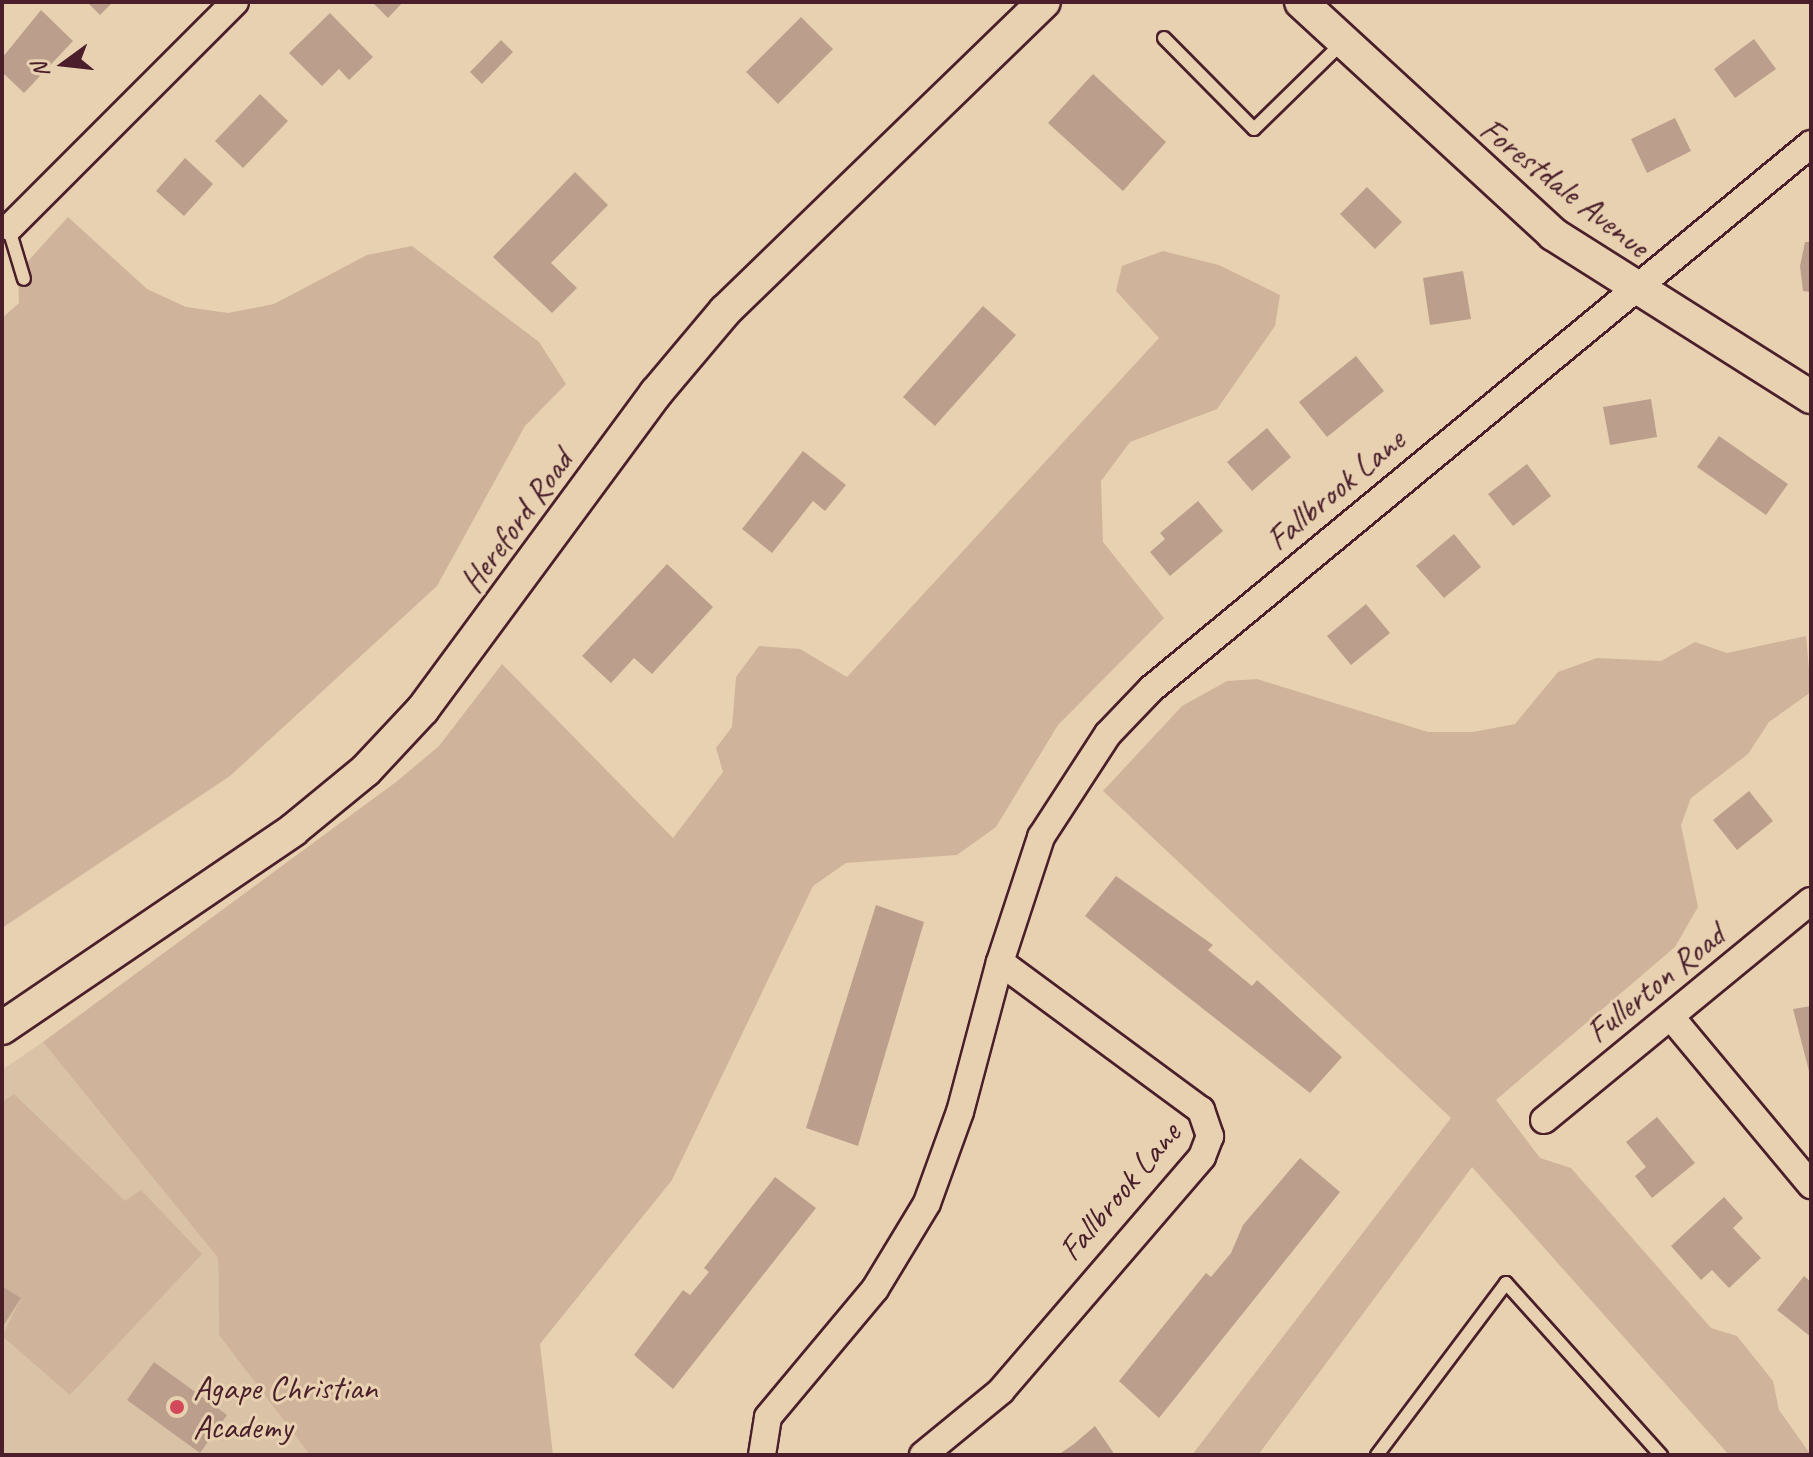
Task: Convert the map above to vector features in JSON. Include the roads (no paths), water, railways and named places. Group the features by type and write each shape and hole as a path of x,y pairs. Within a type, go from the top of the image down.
{"street":[{"path":"5,228 235,2"},
{"name":"Hereford Road","path":"2,1028 293,830 366,770 440,687 656,393 725,311 1044,2"},
{"name":"Forestdale Avenue","path":"1301,2 1455,151 1632,288 1811,397"},
{"name":"Fallbrook Lane","path":"762,1455 768,1417 875,1289 927,1203 960,1112 1000,962 1041,837 1108,734 1151,689 1632,288 1811,144"},
{"name":"Fullerton Road","path":"1544,1120 1811,901"},
{"name":"Fallbrook Lane","path":"923,1455 1001,1391 1202,1157 1210,1136 1201,1110 1000,962"},
{"path":"1671,1017 1811,1185"}],"lane":[{"path":"1164,38 1254,129 1343,42"},
{"path":"5,228 24,279"},
{"path":"1377,1455 1506,1283 1661,1455"}],"place":[{"name":"Agape Christian Academy","path":"177,1407"}]}
